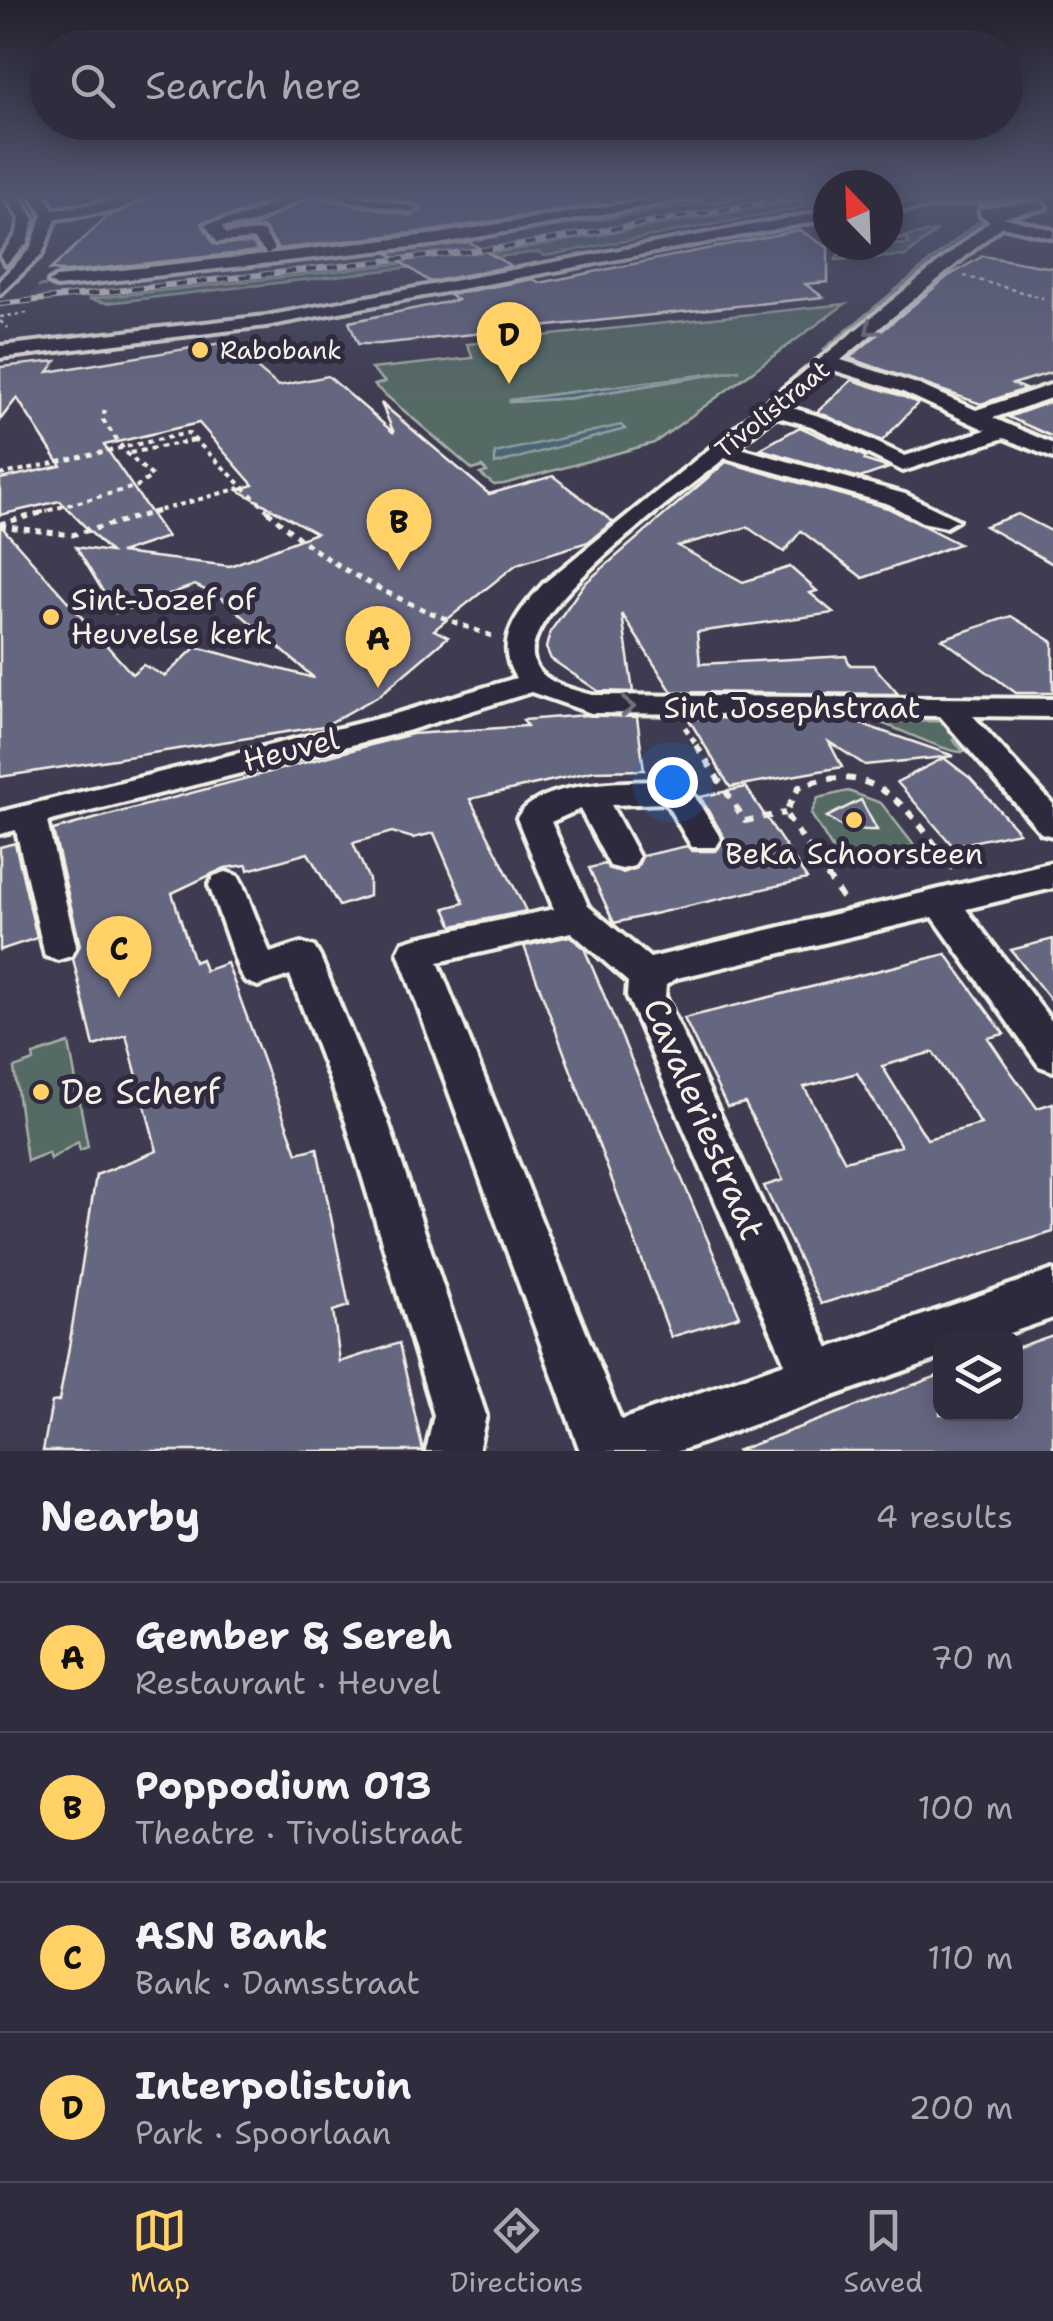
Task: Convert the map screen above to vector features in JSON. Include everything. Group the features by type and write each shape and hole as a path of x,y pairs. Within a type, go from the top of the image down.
{"street":[{"path":"0,290 25,264"},
{"path":"57,282 223,264"},
{"path":"2,326 294,306 542,264"},
{"path":"0,352 266,322 558,264"},
{"name":"Tivolistraat","path":"516,644 534,607 553,588 830,364 947,264"},
{"path":"830,364 869,373 978,416 1053,452"},
{"path":"978,416 1053,390"},
{"path":"773,409 818,422 904,464 1007,430"},
{"path":"722,450 897,499 930,518 946,520"},
{"path":"516,644 518,660 536,681"},
{"name":"Sint Josephstraat","path":"536,681 590,704 673,708 1053,708"},
{"name":"Heuvel","path":"15,820 396,724 536,681"},
{"path":"949,708 1053,825"},
{"path":"647,977 574,914 532,818 546,807 591,798 676,792 704,839"},
{"path":"591,798 622,857"},
{"path":"15,820 58,946"},
{"name":"Cavaleriestraat","path":"816,1374 646,996 647,977 668,966 1053,875"},
{"path":"226,886 258,971 301,957 368,1122 460,1415 452,1451"},
{"path":"957,898 1053,1054"},
{"path":"574,914 560,922 416,952 606,1451 816,1374 1053,1294"}],"path":[{"path":"942,268 1048,300"},
{"path":"2,326 26,313"},
{"path":"0,525 138,486 152,476 126,454 102,420 106,406"},
{"path":"0,475 188,432 300,542 422,612 516,644"},
{"path":"126,454 195,440"},
{"path":"0,525 72,535 242,488"},
{"path":"673,708 745,821 785,813"},
{"path":"785,813 798,787 822,778 853,778 883,788 896,796 957,898"},
{"path":"785,813 858,921"}],"shaded area":[{"path":"260,264 399,264 23,305 38,286"},
{"path":"740,370 571,398 510,402 510,400"},
{"path":"621,425 625,429 495,464 495,453"}],"green space":[{"path":"243,264 260,264 38,286"},
{"path":"401,264 440,264 107,303 88,299"},
{"path":"927,264 938,264 830,351 824,349"},
{"path":"845,304 654,443 504,484 494,485 480,474 487,472 482,467 473,470 374,385 385,382 371,369 473,358 467,344","holes":["740,370 572,398 510,402"]},
{"path":"944,721 960,738 953,740 964,752 878,722"},
{"path":"848,791 881,803 920,853 844,868 811,814 818,798"},
{"path":"69,1043 88,1147 80,1150 78,1142 50,1159 48,1153 27,1161 14,1068 34,1061 33,1055"}],"building":[{"path":"57,264 143,264 58,273 61,271 50,270"},
{"path":"404,264 511,266 430,282"},
{"path":"635,264 828,264 828,282 805,284 823,297 379,344 358,344 349,322 457,300 449,295 533,279 540,283"},
{"path":"970,264 1053,268 1053,372 1013,384 1025,389 981,404 849,358 947,277"},
{"path":"227,342 278,386 328,376 394,433 381,403 489,494 553,476 613,522 588,542 517,564 434,630 448,637 380,695 324,726 0,777 0,525 132,674 143,665 165,676 196,647 314,678 222,598 195,585 116,613 76,547 110,552 60,501 0,515 0,479 61,466 17,398 0,420 0,367 56,361 48,372","holes":["199,423 253,485 238,490 316,533 230,566 120,553 167,537 104,445"]},
{"path":"852,380 918,403 882,441 817,412"},
{"path":"1053,401 1053,437 1008,417"},
{"path":"800,427 866,457 864,460 889,468 860,478 760,449"},
{"path":"726,462 888,508 959,544 863,578 801,531 784,552 747,527 678,546 743,582 790,567 817,591 810,593 834,613 697,632 700,664 846,656 850,665 873,665 898,694 672,692 622,614 633,692 598,691 551,659 546,648 550,632 584,584"},
{"path":"1018,514 1053,532 1053,564 985,526"},
{"path":"1011,616 1053,642 1053,693 1016,693 942,639"},
{"path":"586,715 637,717 644,770 594,771 470,799 526,911 453,926 445,908 464,903 434,833 413,838 392,832 353,843 369,880 369,896 339,906 308,853 248,870 247,865 225,868 172,893 194,962 201,959 205,971 227,963 297,1153 317,1148 349,1306 333,1311 340,1362 399,1343 423,1451 43,1451 52,1402 59,1401 96,1175 157,1151 126,1035 94,1046 73,959 80,945 53,830 412,734 527,726 523,720"},
{"path":"688,718 847,719 954,756 865,765 829,742 842,767 730,787"},
{"path":"944,758 970,778 1019,832 953,846 897,782"},
{"path":"746,787 807,879 614,923 589,868 605,864 623,873 637,868 642,856 687,846 692,851 716,851 724,837 700,797"},
{"name":"BeKa Schoorsteen","path":"861,800 877,830 847,830 827,817"},
{"path":"15,843 37,938 0,950 0,847"},
{"path":"570,936 584,948 740,1316 671,1337 524,946"},
{"path":"1053,939 1053,1003 1011,950"},
{"path":"946,954 1004,1034 988,1038 1011,1072 1037,1108 1053,1103 1053,1232 821,1304 764,1186 783,1180 745,1103 727,1107 684,1018","holes":["933,1052 981,1124 927,1139 882,1066","857,1073 901,1146 845,1161 804,1087"]},
{"path":"1053,1335 1053,1451 736,1451 933,1378 933,1421 1023,1421 1023,1346"}],"railway":[{"path":"0,304 359,264"}],"place":[{"name":"Rabobank","path":"200,350"},
{"name":"Interpolistuin","path":"509,384"},
{"name":"Poppodium 013","path":"399,571"},
{"name":"Sint-Jozef of Heuvelse kerk","path":"51,617"},
{"name":"Gember & Sereh","path":"378,688"},
{"name":"BeKa Schoorsteen","path":"854,820"},
{"name":"ASN Bank","path":"119,998"},
{"name":"De Scherf","path":"41,1092"}]}
